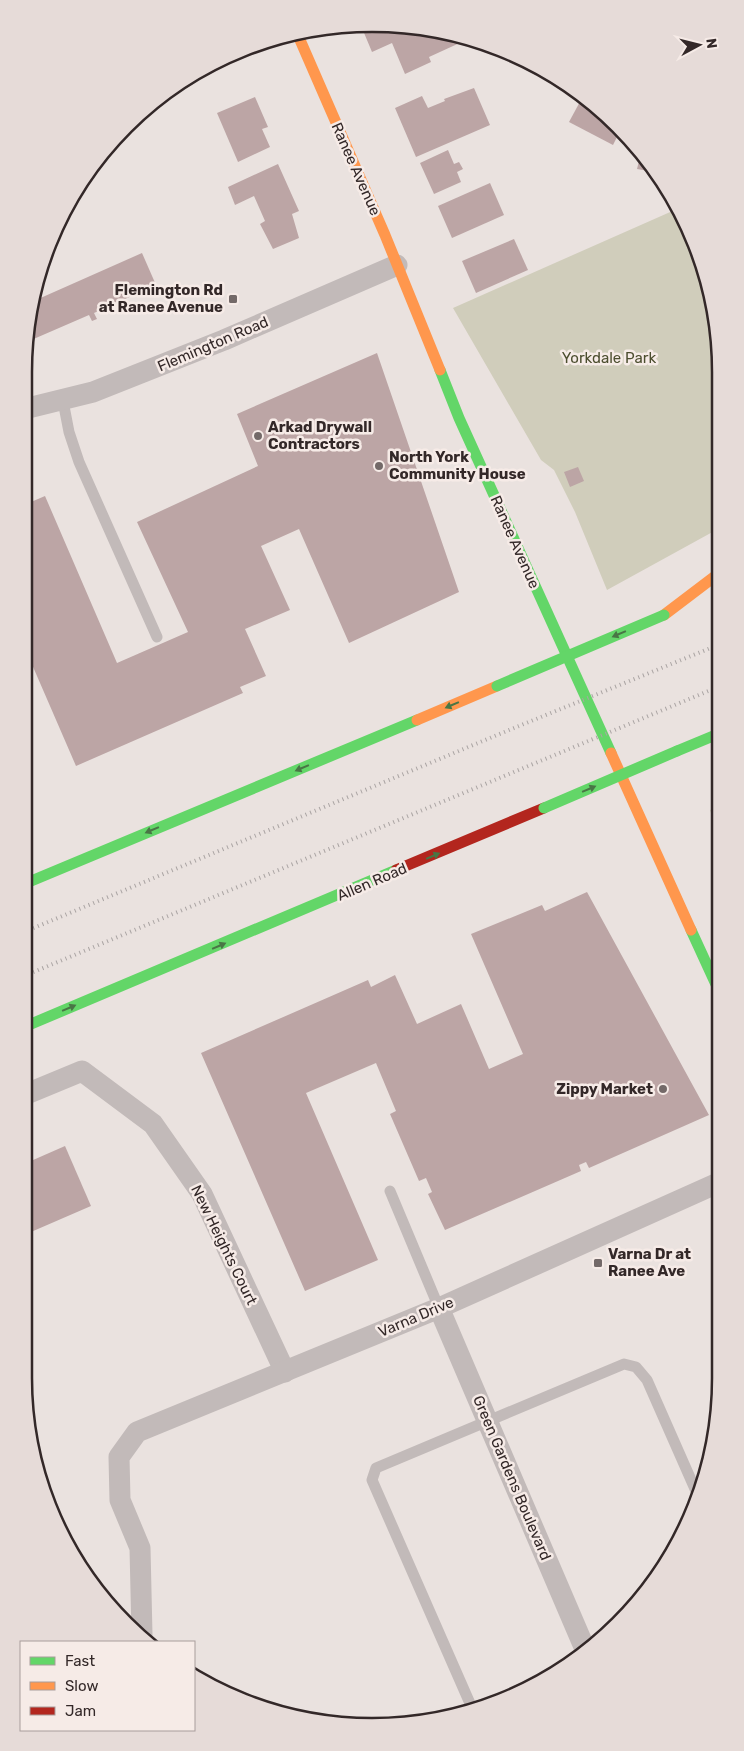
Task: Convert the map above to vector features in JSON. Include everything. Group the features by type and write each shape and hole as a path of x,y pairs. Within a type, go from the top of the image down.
{"main road":[{"name":"Ranee Avenue","path":"300,40 397,265 459,418 712,976"},
{"path":"664,614 712,578"},
{"path":"32,881 709,596"},
{"name":"Allen Road","path":"32,1024 712,736"},
{"path":"677,751 712,744"}],"street":[{"name":"Flemington Road","path":"32,407 93,392 224,340 397,265"},
{"name":"New Heights Court","path":"32,1092 82,1071 153,1124 202,1194 285,1372"},
{"name":"Varna Drive","path":"142,1628 140,1548 120,1500 119,1457 137,1432 439,1308 712,1186"},
{"name":"Green Gardens Boulevard","path":"439,1308 583,1645"}],"lane":[{"path":"63,401 69,432 79,462 157,637"},
{"path":"390,1190 439,1308"},
{"path":"470,1704 372,1480 376,1468 624,1364 636,1367 647,1380 694,1486"}],"green space":[{"name":"Yorkdale Park","path":"671,212 686,242 700,284 709,328 712,372 712,532 607,590 575,512 554,470 541,460 453,308"}],"building":[{"path":"364,32 416,35 458,44 429,57 431,62 405,74 392,43 372,52"},
{"path":"474,88 490,125 416,157 395,108 422,96 428,108 445,101 444,99"},
{"path":"255,97 268,127 262,129 270,147 238,162 217,113"},
{"path":"579,103 617,137 613,145 569,122"},
{"path":"448,150 454,164 459,162 463,169 457,172 461,182 434,194 420,163"},
{"path":"639,162 645,170 637,169"},
{"path":"278,164 299,211 292,214 299,238 273,249 260,224 265,221 254,196 235,205 228,187"},
{"path":"490,183 504,215 452,238 438,206"},
{"path":"514,239 528,270 476,293 462,261"},
{"path":"142,253 156,285 94,313 97,319 92,321 89,315 34,339 41,298"},
{"path":"377,353 459,592 349,643 299,529 261,546 290,610 245,629 266,676 240,687 243,693 76,766 32,664 32,502 45,496 117,663 188,632 137,522 258,466 237,414"},
{"path":"578,467 584,481 570,487 564,472"},
{"path":"587,892 709,1115 589,1168 586,1162 579,1165 581,1171 445,1230 428,1194 432,1192 426,1178 419,1181 390,1114 396,1111 376,1063 306,1093 378,1260 305,1291 201,1053 368,980 371,987 395,975 417,1024 461,1004 489,1069 523,1054 471,934 542,905 545,911"},
{"path":"65,1146 91,1206 32,1232 32,1160"}],"railway":[{"path":"32,929 712,647"},
{"path":"32,973 712,689"}],"traffic: fast":[{"path":"440,370 459,418 611,753"},
{"path":"497,686 664,615"},
{"path":"32,881 417,720"},
{"path":"677,751 712,736"},
{"path":"544,808 677,751"},
{"path":"32,1024 396,870"},
{"path":"691,930 712,976"}],"traffic: slow":[{"path":"300,40 385,235 440,370"},
{"path":"664,615 712,579"},
{"path":"417,720 497,686"},
{"path":"611,753 691,930"}],"traffic: jam":[{"path":"396,870 544,808"}],"place":[{"name":"Flemington Rd at Ranee Avenue","path":"233,299"},
{"name":"Arkad Drywall Contractors","path":"258,436"},
{"name":"North York Community House","path":"379,466"},
{"name":"Zippy Market","path":"663,1089"},
{"name":"Varna Dr at Ranee Ave","path":"598,1263"}]}
